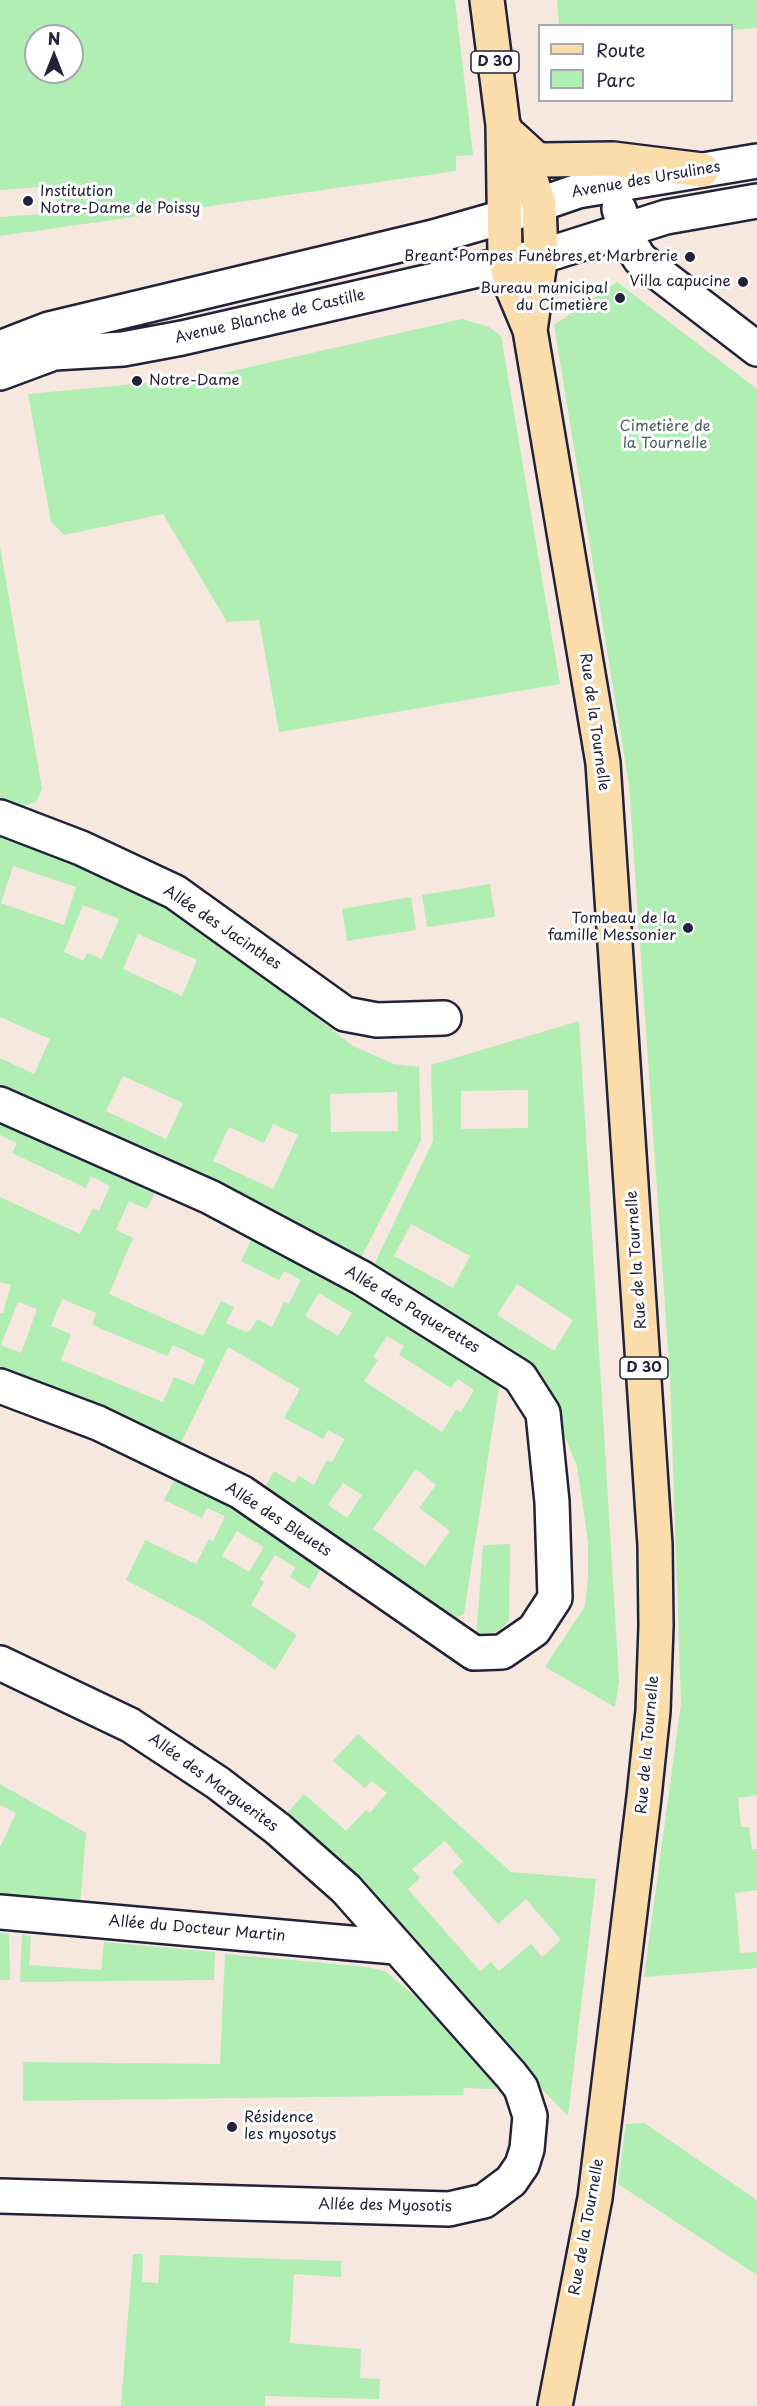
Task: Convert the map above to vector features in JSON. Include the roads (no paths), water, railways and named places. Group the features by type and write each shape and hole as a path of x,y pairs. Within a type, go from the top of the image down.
{"main road":[{"name":"Rue de la Tournelle","path":"487,0 505,129 503,217 506,263 512,287 530,330 603,763 650,1448 656,1626 653,1711 595,2198 555,2406"},
{"name":"Rue de la Tournelle","path":"505,129 532,178 539,204 541,255 530,330"},
{"path":"505,129 535,158 543,160 613,159 702,170"}],"street":[{"name":"Avenue des Ursulines","path":"503,217 578,191 757,161"},
{"path":"612,184 624,228 640,259 757,350"},
{"path":"541,255 624,228 678,215 757,201"},
{"path":"0,348 50,329 421,240 503,217"},
{"name":"Avenue Blanche de Castille","path":"0,373 54,353 123,349 182,338 541,255"},
{"name":"Allée des Jacinthes","path":"0,817 81,848 175,892 345,1014 377,1020 444,1018"},
{"name":"Allée des Paquerettes","path":"0,1104 210,1197 362,1278 520,1377 543,1413 548,1444 555,1598 534,1630 502,1653 474,1653"},
{"name":"Allée des Bleuets","path":"0,1386 98,1423 241,1492 474,1653"},
{"name":"Allée des Marguerites","path":"0,1663 130,1725 218,1783 278,1829 346,1889 395,1947"},
{"name":"Allée du Docteur Martin","path":"0,1912 395,1947"},
{"name":"Allée des Myosotis","path":"0,2196 449,2209 484,2201 511,2181 522,2165 529,2131 527,2101 511,2075 395,1947"}],"place":[{"name":"Institution Notre-Dame de Poissy","path":"28,201"},
{"name":"Breant Pompes Funèbres et Marbrerie","path":"690,257"},
{"name":"Villa capucine","path":"743,282"},
{"name":"Bureau municipal du Cimetière","path":"620,298"},
{"name":"Notre-Dame","path":"137,381"},
{"name":"Tombeau de la famille Messonier","path":"688,928"},
{"name":"Résidence les myosotys","path":"232,2127"}],"park label":[{"name":"Cimetière de la Tournelle","path":"665,436"}]}
